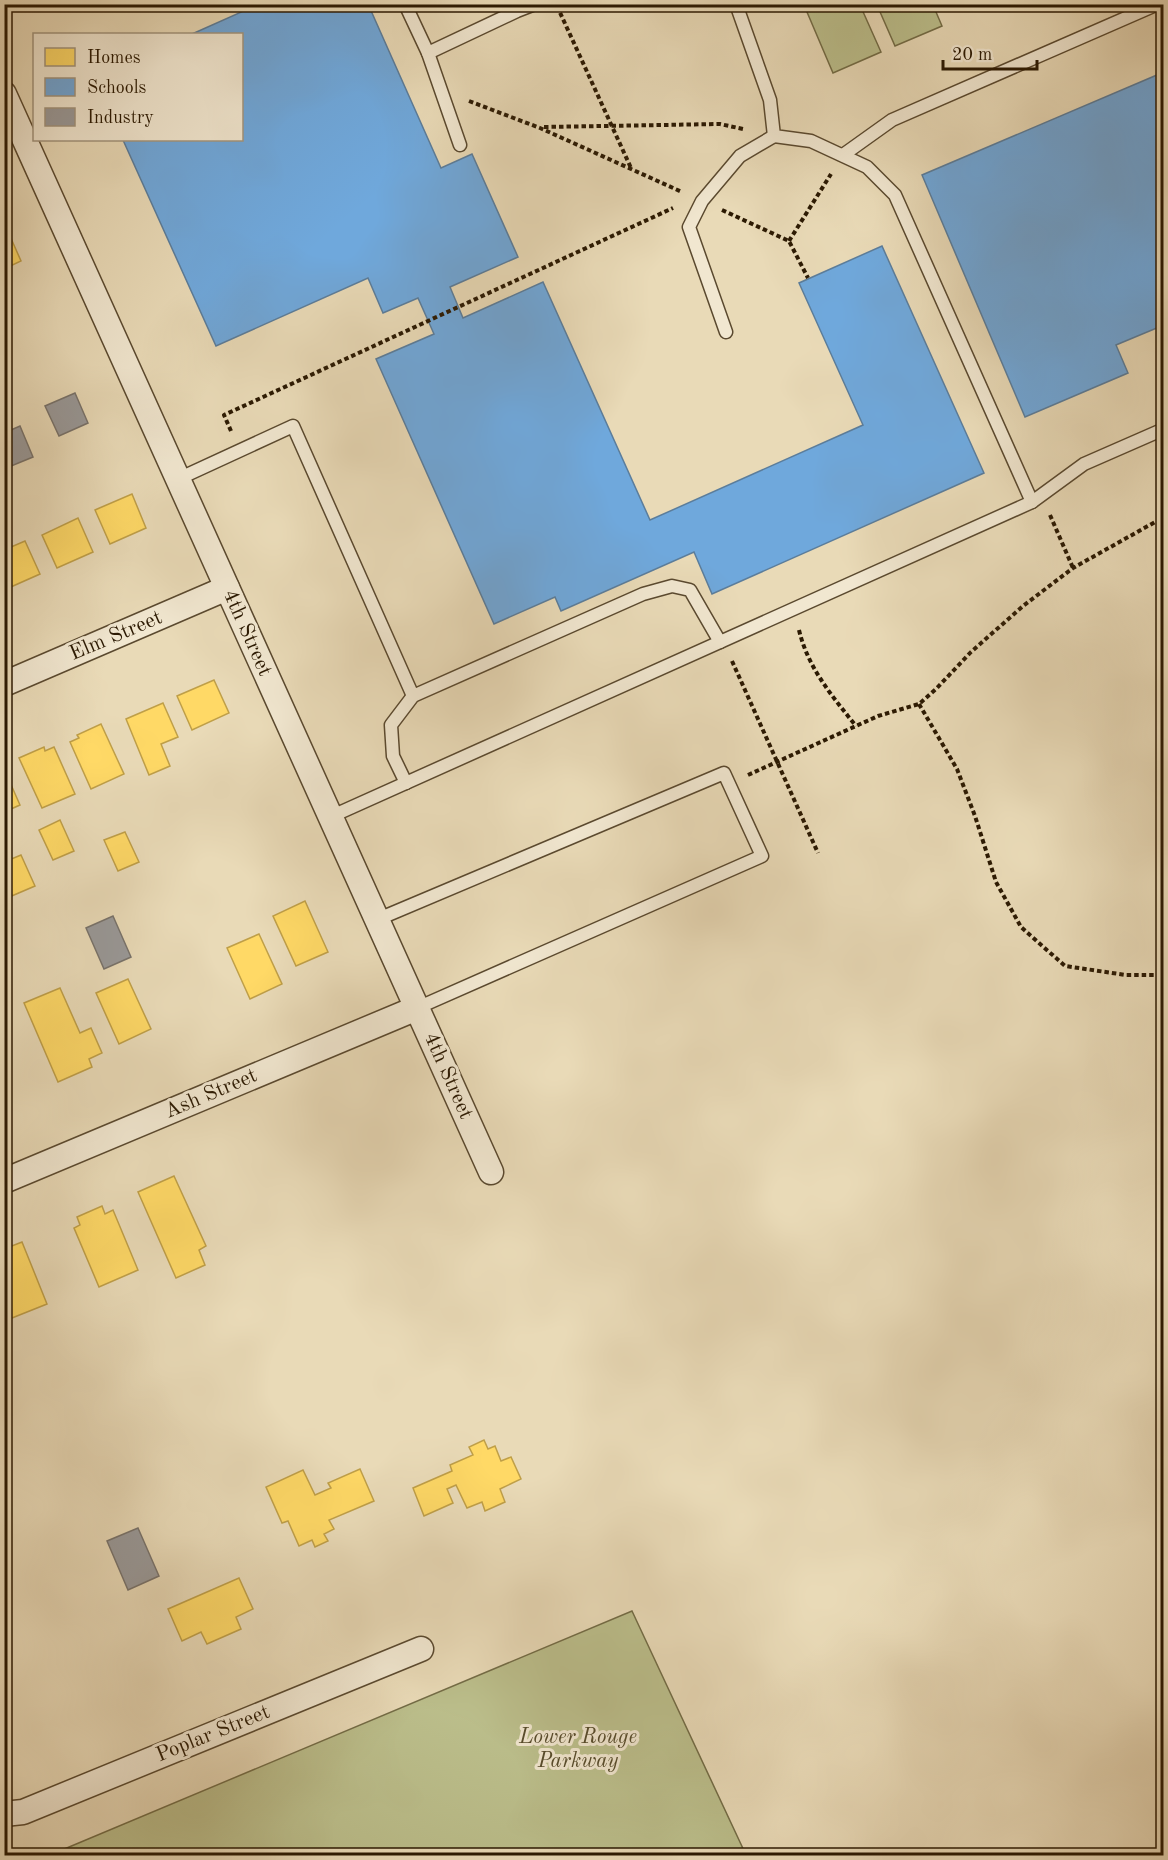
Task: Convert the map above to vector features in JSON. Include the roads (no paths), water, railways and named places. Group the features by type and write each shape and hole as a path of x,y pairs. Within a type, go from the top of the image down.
{"street":[{"name":"4th Street","path":"4,94 14,141 178,479 491,1172"},
{"name":"Elm Street","path":"4,684 227,588"},
{"name":"Ash Street","path":"4,1181 417,1008"},
{"name":"Poplar Street","path":"4,1814 23,1812 421,1649"}],"lane":[{"path":"405,4 428,53 460,145"},
{"path":"428,53 535,4"},
{"path":"736,4 770,100 774,136"},
{"path":"843,156 892,120 1158,4"},
{"path":"726,332 689,227 702,201 740,156 774,136 811,141 867,167 895,195 1037,498"},
{"path":"178,479 293,426 413,696"},
{"path":"330,817 1037,498 1084,464 1164,429"},
{"path":"406,783 393,756 391,725 413,696 643,594 672,586 690,590 722,641"},
{"path":"376,920 724,773 762,856 417,1008"}],"park label":[{"name":"Lower Rouge Parkway","path":"578,1749"}]}
